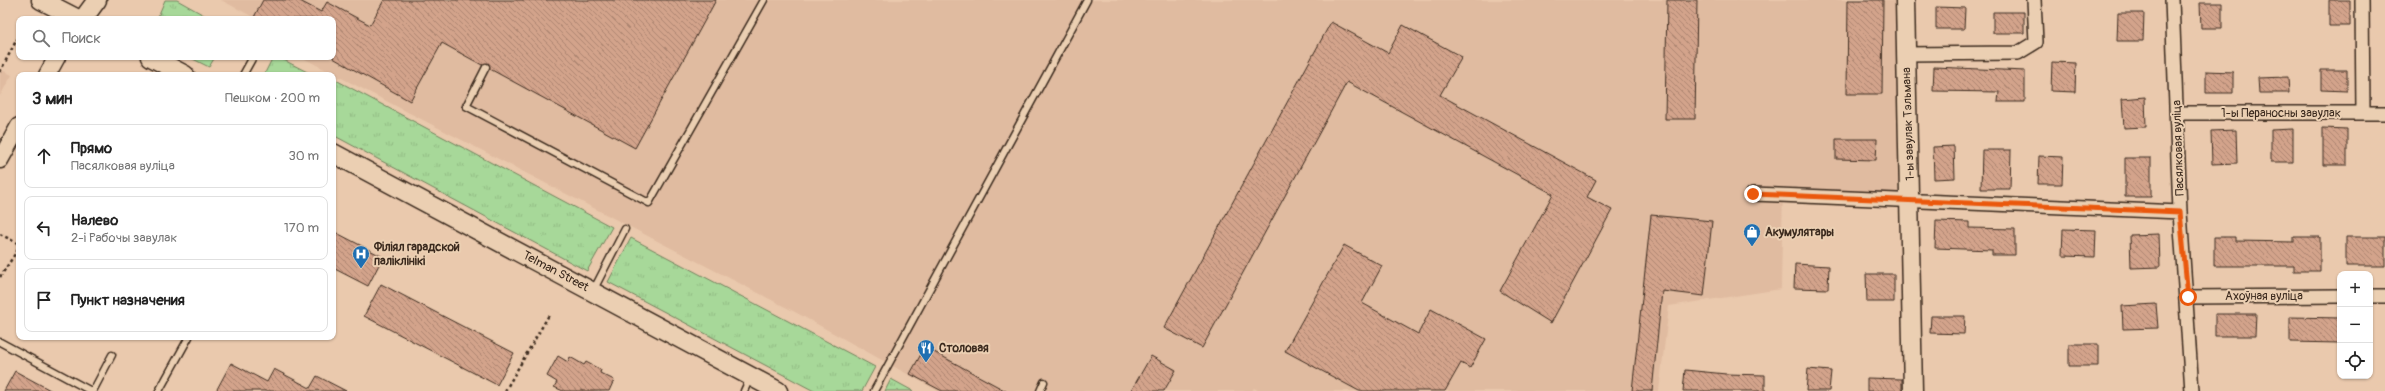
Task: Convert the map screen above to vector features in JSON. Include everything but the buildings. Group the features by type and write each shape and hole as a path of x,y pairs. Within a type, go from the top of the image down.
{"main road":[{"path":"41,0 72,16"},
{"path":"85,16 97,0"},
{"name":"1-ы завулак Тэльмана","path":"1905,0 1913,391"},
{"path":"157,60 179,72"},
{"name":"Telman Street","path":"336,155 593,291 747,384 778,391"}],"street":[{"path":"1905,54 2018,53 2036,42 2034,0"},
{"name":"Пасялковая вуліца","path":"2172,0 2178,113 2180,212 2188,297 2192,391"},
{"path":"2362,0 2363,113"},
{"path":"49,72 55,60"},
{"name":"1-ы Пераносны завулак","path":"2178,113 2385,113"},
{"path":"0,160 16,131"},
{"path":"1753,194 1910,202 2180,212"},
{"name":"Ахоўная вуліца","path":"2188,297 2337,296"},
{"path":"2373,296 2385,296"}],"lane":[{"path":"486,67 466,106 649,203 764,0"},
{"path":"874,391 1087,0"},
{"path":"245,72 251,60"},
{"path":"593,291 624,229"},
{"path":"159,391 187,340"},
{"path":"0,342 92,391 112,356"},
{"path":"1040,391 1044,382"}],"path":[{"path":"0,72 16,43"},
{"path":"0,234 16,242"},
{"path":"0,277 16,253"},
{"path":"505,391 549,315"}],"shaded area":[{"path":"221,0 1899,0 1898,193 1783,187 1781,289 1669,306 1659,391 1259,391 1254,388 1252,391 938,391 795,312 336,75 336,72 330,72 307,60 336,60 336,16 251,16"},
{"path":"0,69 12,75 0,96"}],"green space":[{"path":"165,0 177,0 206,16 158,16"},
{"path":"195,60 213,60 209,67"},
{"path":"272,60 284,60 307,72 266,72"},
{"path":"336,80 612,227 587,271 336,137"},
{"path":"631,238 875,367 862,391 814,391 608,282"},
{"path":"891,379 913,391 885,391"}],"place":[{"name":"Акумулятары","path":"1752,247"},
{"name":"Філіял гарадской паліклінікі","path":"361,269"},
{"name":"Столовая","path":"926,363"}],"route":[{"path":"1753,194 1910,202 2180,212 2188,297"}]}
